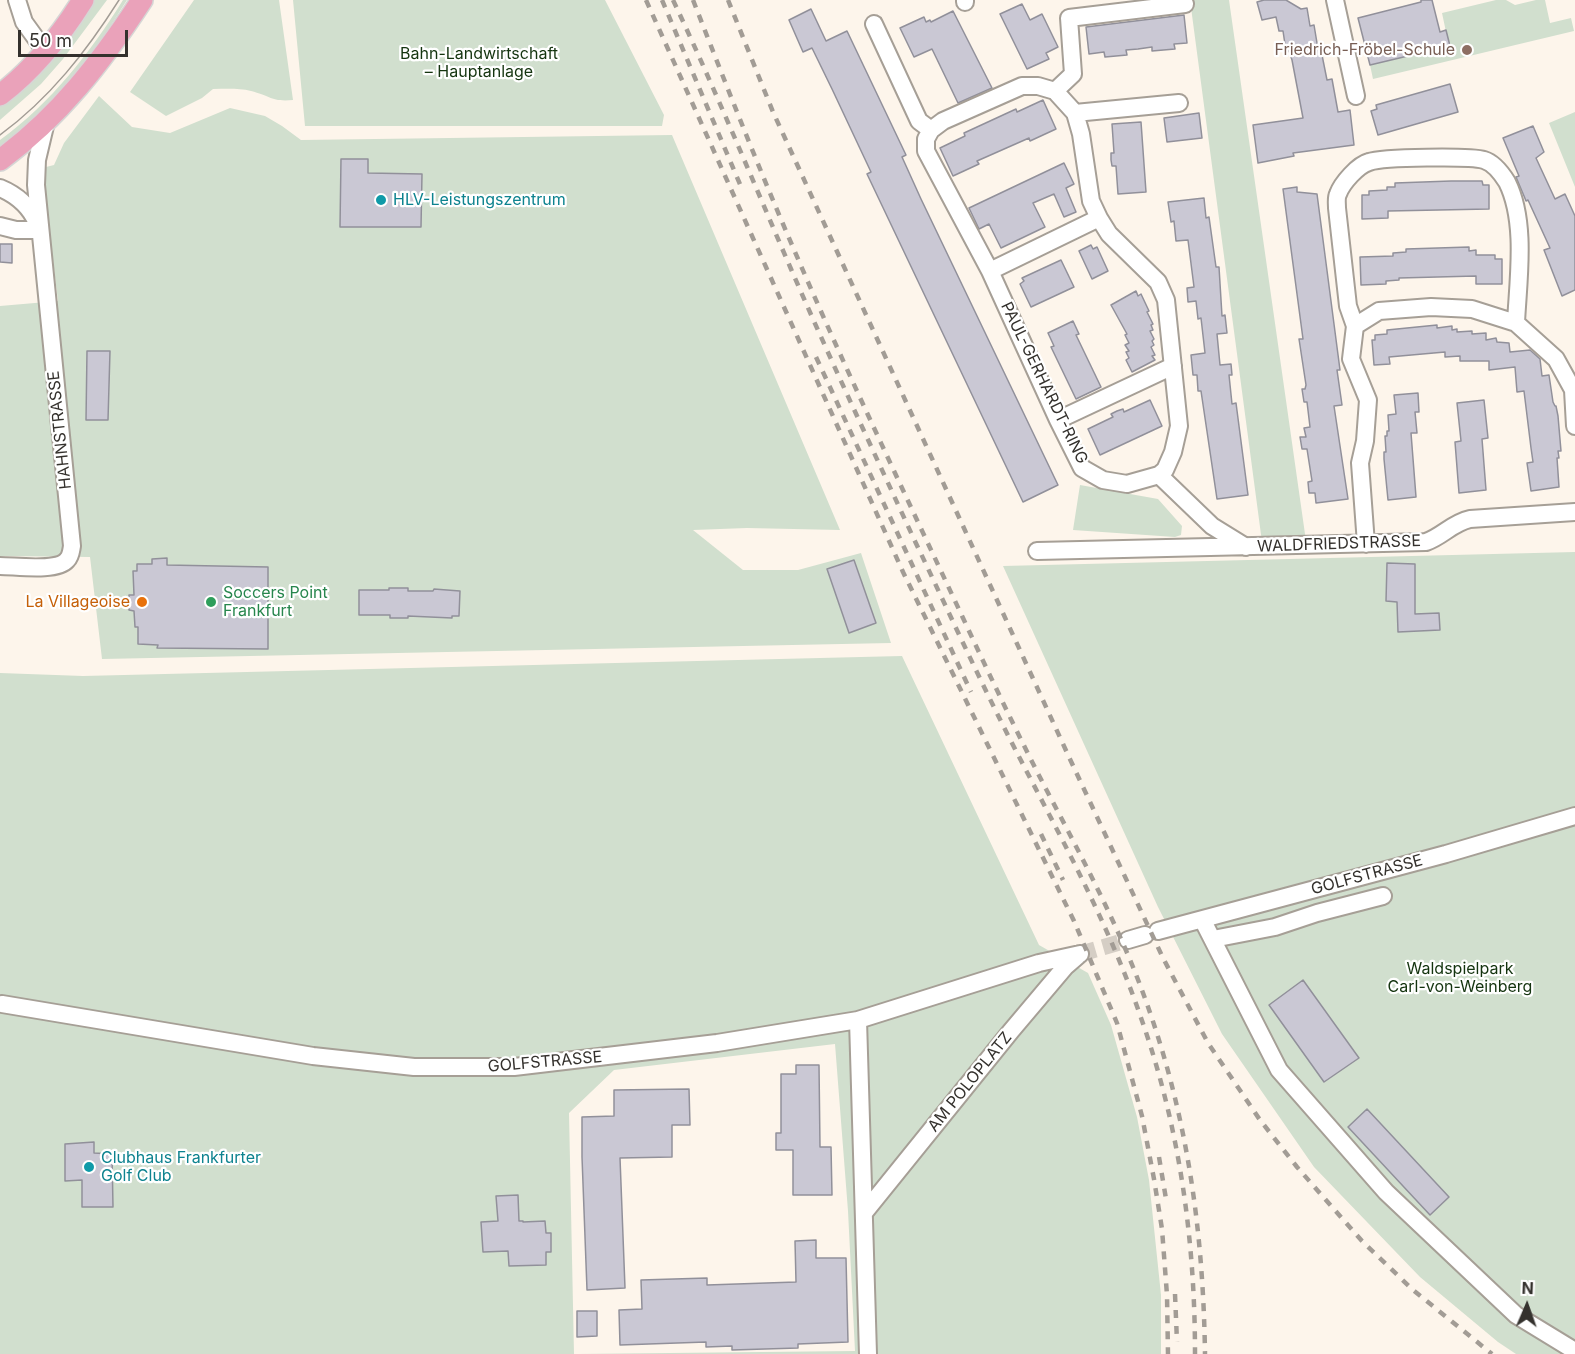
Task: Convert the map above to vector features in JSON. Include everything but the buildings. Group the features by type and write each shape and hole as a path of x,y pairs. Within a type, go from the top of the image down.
{"main road":[{"path":"0,95 45,51 72,18 83,0"},
{"path":"0,160 45,122 91,73 115,42 142,0"}],"street":[{"path":"17,0 24,22 45,51"},
{"path":"1335,0 1356,96"},
{"path":"1055,91 1073,74 1070,18 1185,4"},
{"path":"874,24 920,121 931,130 943,122 1022,86 1038,86 1055,91 1075,113 1081,134 1091,201 1099,218 1109,234 1158,282 1166,300 1179,426 1173,452 1165,470 1159,475"},
{"path":"1075,113 1179,103"},
{"name":"HAHNSTRASSE","path":"0,566 55,567 70,558 72,546 40,230 37,166 45,122"},
{"name":"PAUL-GERHARDT-RING","path":"931,130 926,139 926,151 990,271 1082,468 1103,480 1127,484 1159,475"},
{"path":"1366,544 1360,464 1365,441 1368,400 1351,359 1355,326 1348,306 1337,208 1337,196 1342,186 1368,162 1389,159 1446,158 1486,160 1499,171 1508,184 1519,225 1516,323"},
{"name":"HAHNSTRASSE","path":"0,188 25,204 40,230"},
{"path":"990,271 1099,218"},
{"path":"0,226 16,230 40,230"},
{"path":"1355,326 1379,311 1431,307 1472,309 1516,323 1556,359 1573,390 1575,426"},
{"path":"1058,420 1173,366"},
{"name":"WALDFRIEDSTRASSE","path":"1159,475 1212,526 1246,547 1426,542 1440,537 1458,522 1470,519 1575,512"},
{"path":"1037,551 1246,547"},
{"name":"GOLFSTRASSE","path":"1128,940 1575,816"},
{"path":"1213,939 1275,927 1317,913 1383,896"},
{"path":"1203,921 1279,1070 1386,1191 1464,1266 1516,1315 1575,1351"},
{"name":"GOLFSTRASSE","path":"2,1004 313,1056 414,1067 514,1067 717,1042 858,1020 1039,963 1080,954"},
{"name":"AM POLOPLATZ","path":"864,1213 1011,1031 1065,967 1080,954"},
{"path":"858,1020 864,1213 865,1354"}],"green space":[{"path":"93,0 107,0 63,59 41,84 0,120 0,104"},
{"path":"123,0 127,0 63,93 0,151 0,140 36,110 68,76 97,39"},
{"path":"194,0 279,0 293,100 275,99 246,90 213,89 202,98 166,116 130,92"},
{"name":"Bahn-Landwirtschaft – Hauptanlage","path":"293,0 605,0 664,115 662,126 305,126"},
{"path":"1190,0 1229,0 1306,541 1262,542"},
{"path":"1496,0 1506,0 1515,5 1545,0 1550,23 1571,18 1574,31 1373,79 1370,65 1449,46 1442,13"},
{"path":"99,96 132,127 170,133 230,108 265,116 301,140 672,135 840,530 747,528 693,530 743,570 798,570 861,553 891,643 102,659 90,557 0,556 0,306 58,301 45,197 46,167 54,165 64,143"},
{"path":"1575,112 1575,187 1549,123"},
{"path":"1080,485 1158,499 1182,526 1181,535 1175,537 1073,530"},
{"name":"Waldspielpark Carl-von-Weinberg","path":"1575,552 1575,1354 1516,1354 1498,1342 1420,1277 1314,1167 1222,1034 1158,907 1003,566"},
{"path":"902,656 1039,945 1088,973 1111,1025 1137,1117 1149,1180 1161,1295 1161,1354 577,1354 855,1351 848,1211 835,1044 614,1070 569,1113 574,1354 0,1354 0,673 83,676"}],"tunnel":[{"path":"1080,954 1128,940"}],"tram line":[{"path":"0,135 35,106 66,73 94,38 119,0"}],"railway":[{"path":"646,0 903,572 1074,921 1117,1023 1142,1116 1162,1229 1167,1295 1168,1354"},
{"path":"662,0 742,189"},
{"path":"673,0 719,100 791,269 913,537 1002,723 1098,913 1127,980 1154,1056 1175,1140 1192,1267 1195,1354"},
{"path":"693,0 741,123 812,292 993,683 1103,899 1133,967 1165,1062 1178,1109 1187,1157 1200,1254 1205,1354"},
{"path":"728,0 773,112 1069,757 1163,958 1208,1043 1260,1120 1297,1167 1362,1241 1413,1290 1492,1354"},
{"path":"816,357 971,692"},
{"path":"1041,834 1063,880"},
{"path":"1159,1157 1166,1199"},
{"path":"1175,1294 1177,1342"}],"place":[{"name":"Friedrich-Fröbel-Schule","path":"1467,50"},
{"name":"HLV-Leistungszentrum","path":"381,200"},
{"name":"La Villageoise","path":"142,602"},
{"name":"Soccers Point Frankfurt","path":"211,602"},
{"name":"Clubhaus Frankfurter Golf Club","path":"89,1167"}]}
